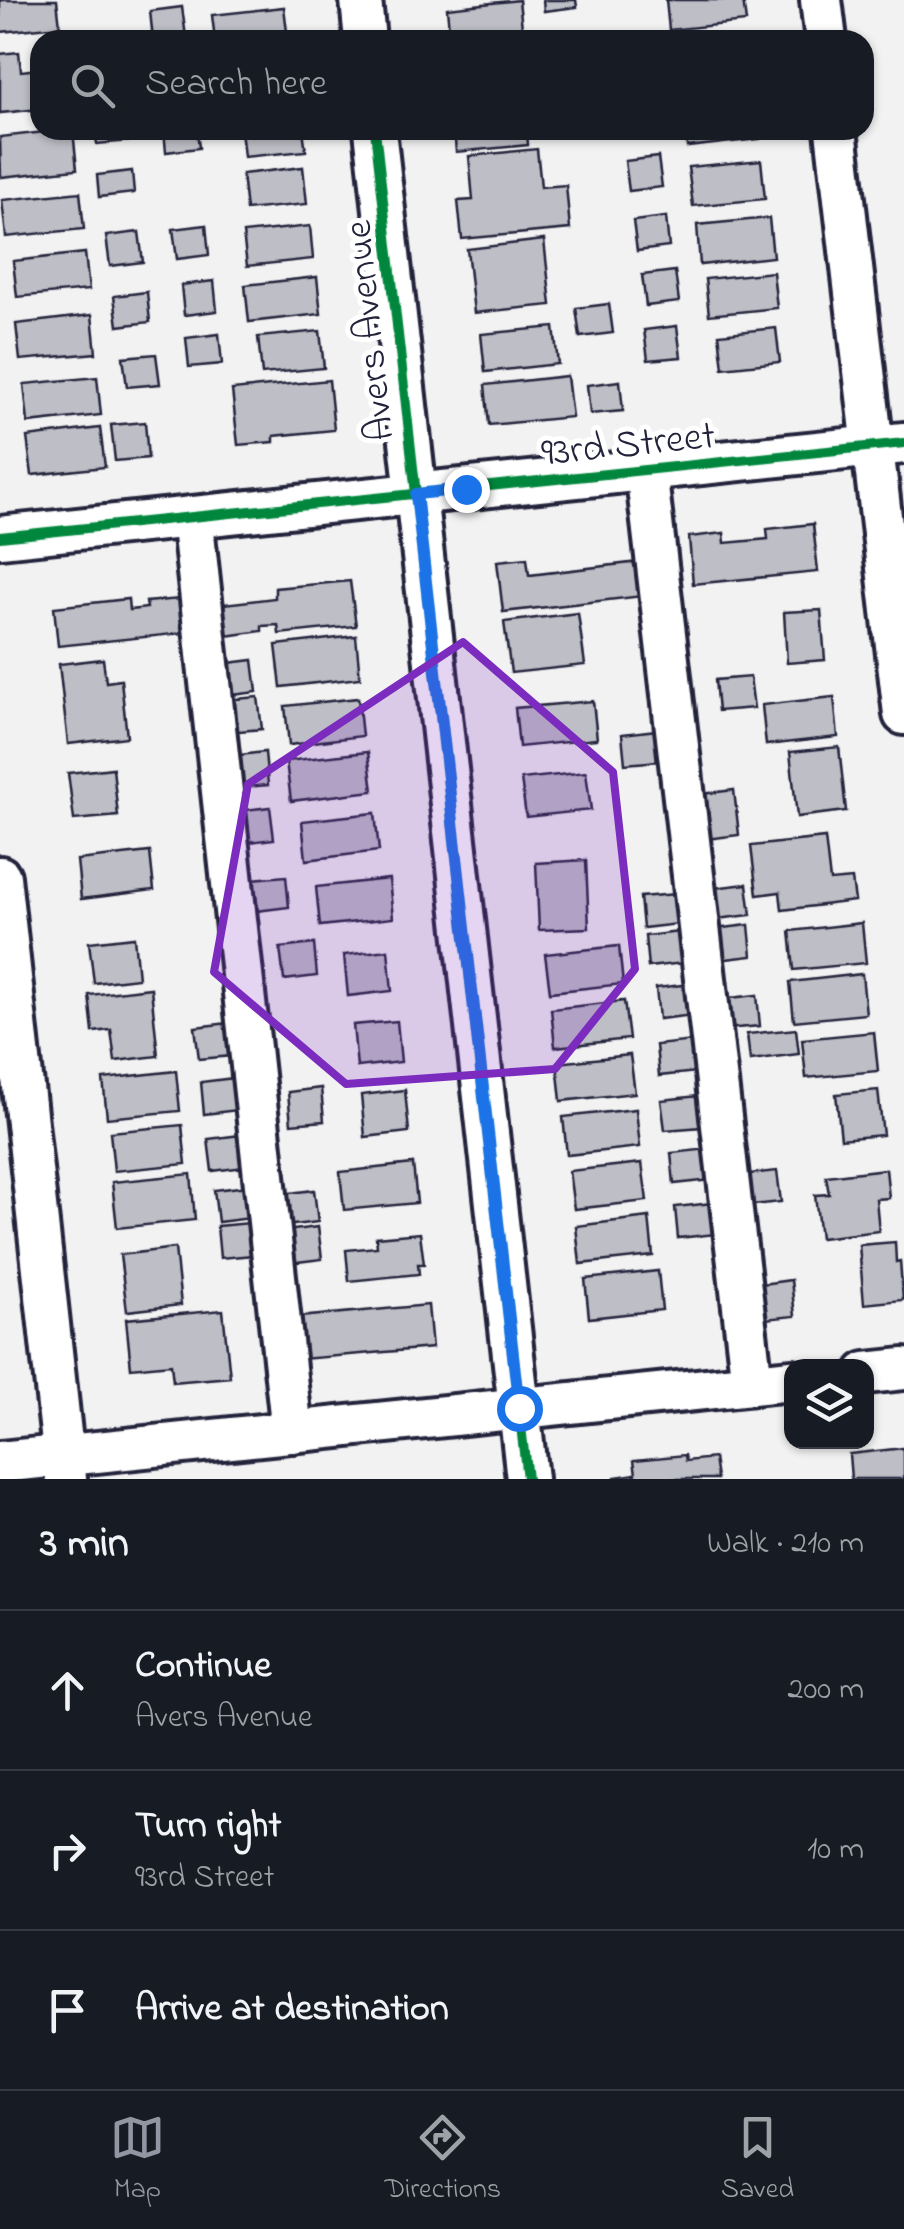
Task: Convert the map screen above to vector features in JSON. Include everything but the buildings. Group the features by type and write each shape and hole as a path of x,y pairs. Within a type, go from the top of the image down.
{"street":[{"path":"361,0 364,30"},
{"path":"821,0 825,30"},
{"name":"Avers Avenue","path":"376,140 527,1479"},
{"path":"838,140 888,445 904,714"},
{"name":"93rd Street","path":"0,538 888,445"},
{"path":"0,1462 64,1467 292,1432 772,1382 646,470"},
{"path":"192,518 292,1432"},
{"path":"0,877 64,1467"},
{"path":"874,1372 904,1369"}],"highlighted area":[{"path":"463,642 613,772 635,969 555,1069 346,1084 214,972 248,784"}],"cycle path":[{"path":"376,140 527,1479"},
{"path":"0,537 904,443"}],"route":[{"path":"466,489 416,494 519,1408"}]}
